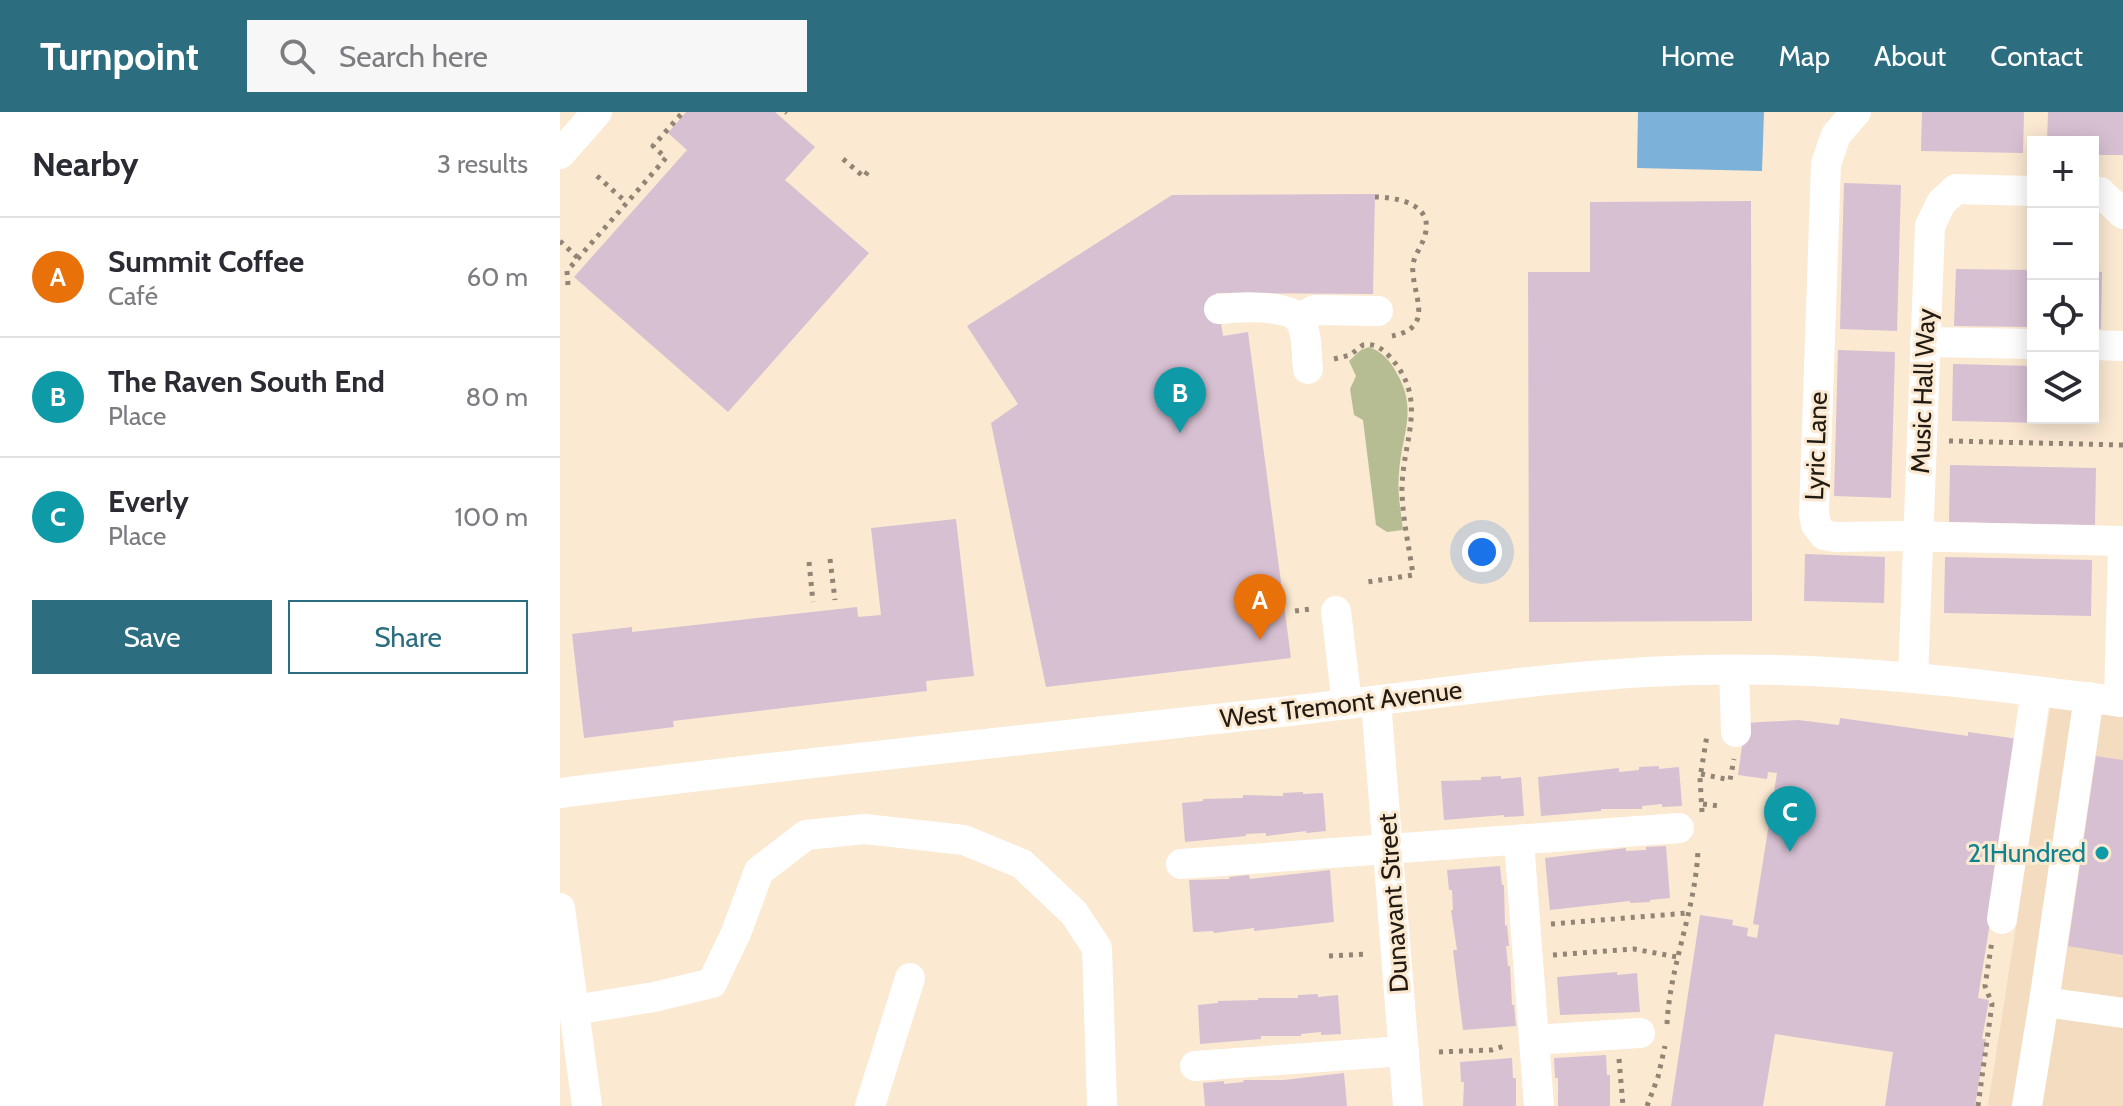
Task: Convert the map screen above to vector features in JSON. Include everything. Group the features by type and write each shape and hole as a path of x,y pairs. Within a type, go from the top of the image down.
{"street":[{"path":"560,154 597,112"},
{"name":"Lyric Lane","path":"1856,112 1836,135 1826,164 1816,525 1824,535 1835,537 1917,536 2123,544"},
{"name":"Music Hall Way","path":"1913,678 1930,226 1941,203 1956,189 2027,191"},
{"path":"2099,192 2123,214"},
{"path":"1219,309 1252,307 1290,313 1298,318 1321,364"},
{"path":"1298,318 1315,310 1382,328"},
{"path":"1925,342 2027,344"},
{"path":"2099,345 2123,346"},
{"path":"2121,702 2123,544"},
{"name":"Dunavant Street","path":"1336,611 1361,702 1389,850 1408,1106"},
{"path":"1722,730 1734,670"},
{"name":"West Tremont Avenue","path":"560,793 752,768 1578,676 1734,670 1821,671 1913,678 2121,702"},
{"path":"2002,919 2036,691"},
{"path":"2027,1106 2089,697"},
{"path":"574,1010 654,997 712,983 736,933 759,871 806,835 865,829 964,840 1022,864 1074,913 1097,948 1102,1106"},
{"path":"1181,864 1693,829"},
{"path":"1519,841 1522,1042 1539,1106"},
{"path":"560,908 587,1106"},
{"path":"870,1106 910,978"},
{"path":"2044,1002 2123,1013"},
{"path":"1522,1042 1629,1041"},
{"path":"1195,1066 1404,1051"}],"path":[{"path":"568,285 567,271 666,158 653,146 683,112"},
{"path":"843,159 864,177 871,167"},
{"path":"597,176 627,202"},
{"path":"1369,346 1382,328 1408,331 1416,322 1420,312 1414,261 1426,225 1423,214 1415,205 1391,197 1375,197"},
{"path":"560,241 578,258"},
{"path":"1321,364 1344,358 1363,345 1369,346 1385,352 1395,362 1411,396 1412,423 1403,471 1404,523 1413,575 1367,582"},
{"path":"1920,440 2123,445"},
{"path":"830,559 835,600"},
{"path":"809,562 813,602"},
{"path":"1701,774 1730,780 1722,730"},
{"path":"1647,1106 1664,1057 1670,986 1696,885 1693,829 1703,804 1701,774 1722,730"},
{"path":"1703,804 1720,806"},
{"path":"1542,925 1688,913"},
{"path":"1978,1106 1992,1004 1985,986 1993,930 2002,919"},
{"path":"1558,955 1634,949 1677,957"},
{"path":"1329,956 1371,954 1372,966"},
{"path":"1623,1106 1629,1041"},
{"path":"1439,1052 1492,1050 1522,1042"}],"shaded area":[{"path":"2051,702 2123,711 2123,1106 1988,1106"}],"green space":[{"path":"1369,347 1382,354 1391,364 1406,398 1407,423 1399,481 1403,530 1387,532 1376,525 1363,420 1354,415 1350,389 1356,376 1349,361"}],"water":[{"path":"1638,112 1764,112 1762,171 1637,168"}],"building":[{"path":"686,112 775,112 815,147 785,180 869,253 728,412 574,277 687,150 668,133"},
{"path":"1922,112 2024,112 2023,153 1921,151"},
{"path":"2048,112 2123,112 2123,155 2099,155 2099,136 2047,136"},
{"path":"1844,183 1901,185 1897,331 1840,329"},
{"path":"1375,194 1373,294 1216,293 1223,336 1248,332 1291,658 1046,687 991,423 1018,404 967,326 1172,195"},
{"path":"1751,201 1752,621 1529,622 1528,272 1590,272 1590,202"},
{"path":"1956,269 2027,270 2027,327 1954,326"},
{"path":"2099,272 2102,272 2099,329"},
{"path":"1838,350 1895,352 1891,498 1834,496"},
{"path":"1953,364 2027,366 2027,423 1952,421"},
{"path":"1950,465 2096,468 2095,525 1949,522"},
{"path":"956,519 974,676 926,681 927,691 673,721 674,727 584,738 572,634 632,627 632,632 857,607 858,617 881,615 871,528"},
{"path":"1805,554 1885,557 1884,603 1804,601"},
{"path":"1945,557 2092,560 2091,616 1944,613"},
{"path":"1840,718 1968,736 1968,732 2019,739 1978,998 1989,1000 1975,1106 1885,1106 1893,1052 1775,1034 1763,1106 1671,1106 1700,915 1733,920 1732,925 1748,928 1747,936 1757,938 1759,925 1753,924 1777,773 1768,772 1767,779 1738,775 1745,723 1798,720 1839,725"},
{"name":"21Hundred","path":"2096,756 2123,760 2123,955 2068,946"},
{"path":"1659,766 1659,769 1679,767 1682,806 1662,807 1662,804 1642,806 1642,809 1601,809 1541,816 1538,777"},
{"path":"1501,776 1501,779 1521,777 1524,816 1444,820 1441,781"},
{"path":"1283,793 1323,793 1326,831 1266,836 1266,833 1246,834 1185,842 1182,803 1243,798 1243,795 1283,796"},
{"path":"1666,846 1670,898 1550,910 1545,858"},
{"path":"1500,866 1516,1026 1463,1030 1453,950 1457,950 1451,910 1452,890 1449,890 1447,870"},
{"path":"1330,870 1334,922 1254,931 1254,928 1193,932 1189,880 1230,879 1249,875 1250,879"},
{"path":"1617,972 1617,975 1637,973 1640,1012 1560,1015 1557,977"},
{"path":"1318,994 1318,997 1338,995 1341,1034 1321,1035 1321,1032 1301,1036 1261,1036 1261,1039 1200,1044 1198,1005"},
{"path":"1606,1055 1607,1075 1610,1075 1610,1106 1558,1106 1554,1058"},
{"path":"1512,1058 1516,1106 1463,1106 1464,1082 1461,1082 1460,1062"},
{"path":"1344,1073 1347,1106 1205,1106 1203,1083 1284,1080"}],"place":[{"name":"The Raven South End","path":"1180,433"},
{"name":"Summit Coffee","path":"1260,640"},
{"name":"Everly","path":"1790,852"},
{"name":"21Hundred","path":"2102,853"}]}
